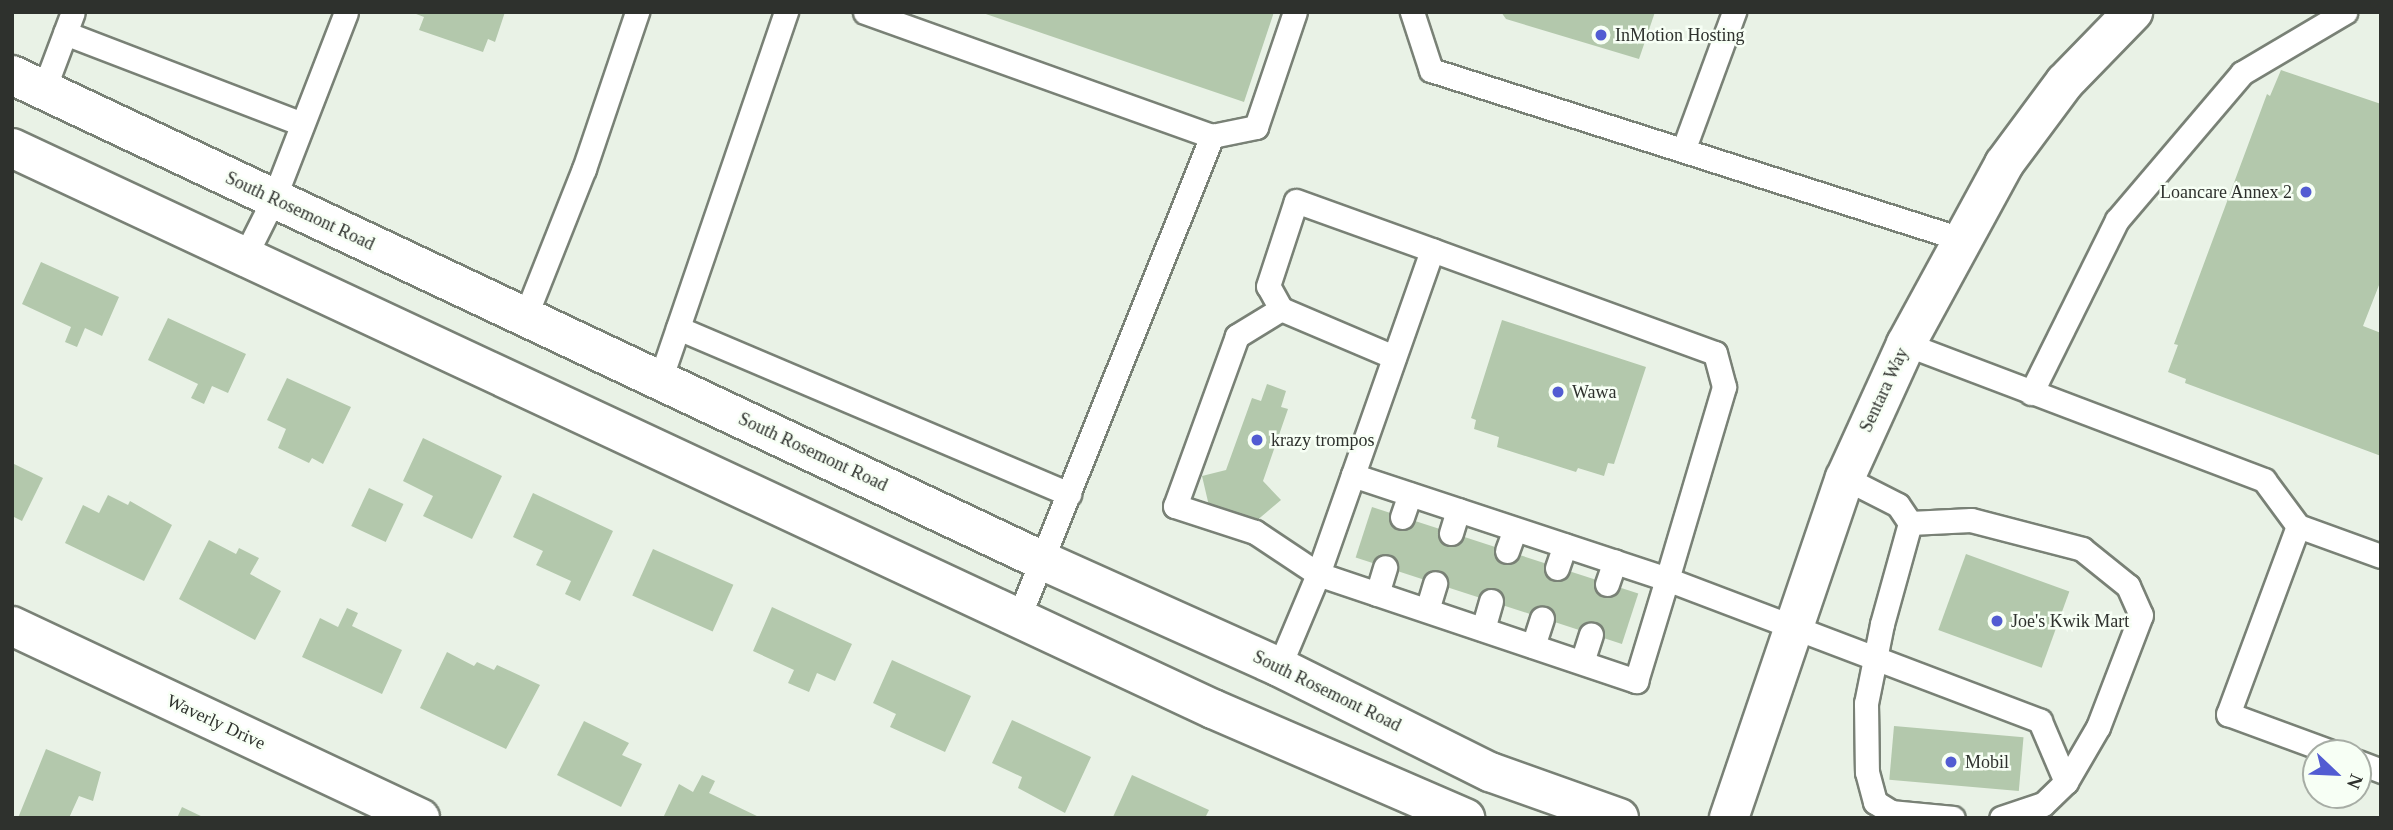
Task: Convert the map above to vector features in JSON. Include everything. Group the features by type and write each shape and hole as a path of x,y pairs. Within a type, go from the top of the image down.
{"main road":[{"name":"Sentara Way","path":"1729,818 1845,478 1906,344 2012,153 2066,82 2133,12"},
{"name":"South Rosemont Road","path":"28,82 1041,560 1279,667 1490,772 1619,818"},
{"path":"12,148 1213,709 1465,818"},
{"name":"Waverly Drive","path":"12,626 420,818"}],"lane":[{"path":"245,256 274,198 346,12"},
{"path":"526,317 584,169 637,12"},
{"path":"660,380 786,12"},
{"path":"865,12 914,27 1212,136 1256,127 1295,12"},
{"path":"1412,12 1431,70 1684,148 1964,240"},
{"path":"1684,148 1734,12"},
{"path":"2031,393 2117,220 2242,73 2345,12"},
{"path":"28,82 69,22 302,124"},
{"path":"1018,619 1212,136"},
{"path":"1281,309 1237,336 1175,506 1255,532 1318,574 1636,681 1724,387 1715,353 1296,201 1268,286 1281,309 1394,356"},
{"path":"1279,667 1318,574 1432,250"},
{"path":"678,328 1069,494"},
{"path":"1906,344 2264,480 2298,526 2381,556"},
{"path":"1353,475 1615,561 1796,625 1875,661 2040,721 2066,782"},
{"path":"1845,478 1898,505 1910,523 1867,703 1867,772 1875,802 1891,815 1953,818"},
{"path":"1402,517 1410,494"},
{"path":"1451,533 1458,510"},
{"path":"1910,523 1971,520 2081,549 2128,586 2141,615 2098,727 2066,782 2043,804 2001,818"},
{"path":"2298,526 2228,714 2302,741"},
{"path":"1507,551 1515,529"},
{"path":"1558,568 1565,545"},
{"path":"1607,584 1615,561"},
{"path":"1377,594 1385,566"},
{"path":"1427,610 1435,583"},
{"path":"1483,629 1491,601"},
{"path":"1533,646 1542,618"},
{"path":"1582,662 1591,634"}],"building":[{"path":"411,12 505,12 495,42 488,39 483,52 419,30 424,17"},
{"path":"980,12 1274,12 1244,102"},
{"name":"InMotion Hosting","path":"1501,12 1655,12 1639,59 1506,19"},
{"name":"Loancare Annex 2","path":"2281,70 2381,104 2381,280 2363,326 2381,333 2381,456 2185,383 2186,379 2168,372 2178,345 2174,344 2267,94 2270,96"},
{"path":"41,262 119,297 102,336 85,328 77,347 65,342 71,327 22,304"},
{"path":"168,318 246,354 228,393 212,386 204,404 191,398 198,384 148,360"},
{"name":"Wawa","path":"1502,320 1646,367 1614,464 1608,463 1604,476 1578,468 1576,472 1497,447 1499,437 1474,429 1476,420 1471,418"},
{"path":"287,378 351,407 323,464 312,458 309,463 278,448 286,429 267,420"},
{"name":"krazy trompos","path":"1267,384 1286,391 1281,407 1288,409 1263,481 1281,500 1255,522 1209,506 1202,476 1226,470 1252,398 1261,401"},
{"path":"423,438 502,476 472,539 423,516 433,496 403,481"},
{"path":"12,463 43,478 22,521 12,516"},
{"path":"369,488 403,504 386,542 351,526"},
{"path":"533,493 613,531 580,601 565,594 571,581 536,565 543,551 513,537"},
{"path":"108,495 128,505 130,501 172,525 144,581 65,543 83,505 99,513"},
{"path":"1372,507 1638,594 1622,644 1356,557"},
{"path":"209,540 236,554 239,548 259,558 250,574 281,591 255,640 179,599"},
{"path":"653,549 733,585 713,631 632,596"},
{"path":"1966,554 2069,592 2042,668 1938,630"},
{"path":"772,607 852,644 835,681 817,673 809,692 788,683 794,670 753,651"},
{"path":"347,608 358,613 352,626 402,650 382,694 302,657 320,618 338,627"},
{"path":"447,652 474,666 477,662 494,670 497,665 540,685 506,749 420,708"},
{"path":"892,660 971,696 945,752 890,727 896,714 873,703"},
{"path":"1012,720 1091,757 1065,813 1018,788 1022,777 992,763"},
{"path":"584,721 629,743 622,755 642,764 621,807 557,775"},
{"path":"1894,726 2024,737 2019,791 1889,780"},
{"path":"46,749 101,772 93,801 79,796 69,818 18,818"},
{"path":"702,775 715,781 709,793 761,818 663,818 679,784 693,792"},
{"path":"1132,775 1209,810 1205,818 1113,817"},
{"path":"182,807 205,818 177,818"}],"place":[{"name":"InMotion Hosting","path":"1601,35"},
{"name":"Loancare Annex 2","path":"2306,192"},
{"name":"Wawa","path":"1558,392"},
{"name":"krazy trompos","path":"1257,440"},
{"name":"Joe's Kwik Mart","path":"1997,621"},
{"name":"Mobil","path":"1951,762"}]}
